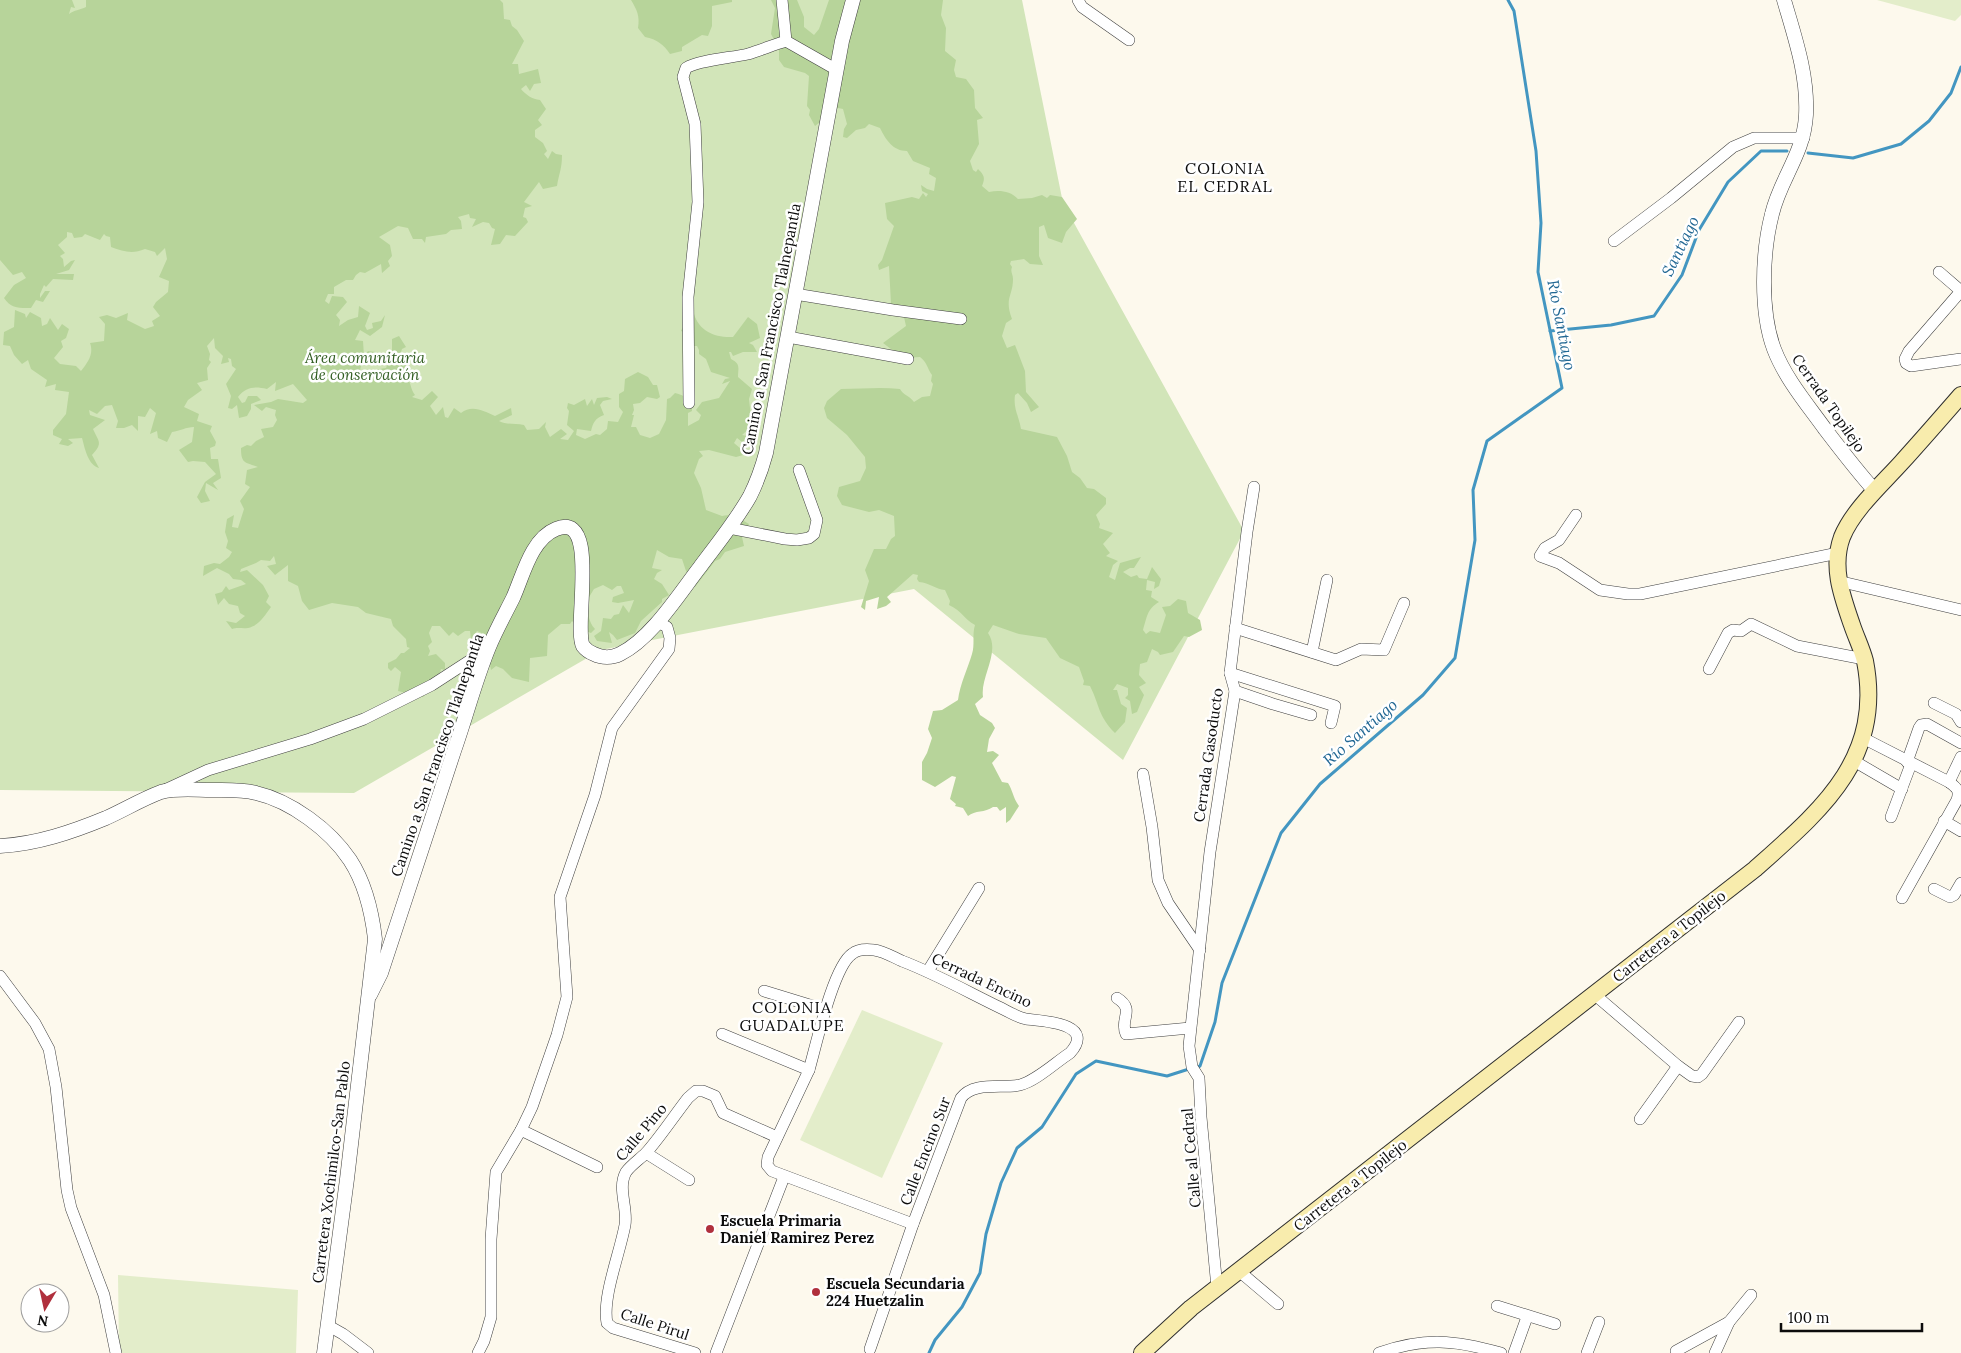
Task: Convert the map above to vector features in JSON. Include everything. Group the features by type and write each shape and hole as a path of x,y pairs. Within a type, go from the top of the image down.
{"main road":[{"name":"Carretera a Topilejo","path":"1142,1353 1191,1308 1755,869 1799,830 1828,799 1854,761 1863,738 1868,700 1864,659 1838,580 1838,553 1842,537 1849,523 1875,491 1961,395"}],"street":[{"path":"782,0 786,41"},
{"name":"Camino a San Francisco Tlalnepantla","path":"370,995 381,973 489,648 532,555 542,538 553,530 562,527 570,529 576,534 581,542 583,558 580,633 582,645 587,652 598,656 617,656 627,650 658,622 729,528 753,488 766,453 836,70 853,0"},
{"path":"1078,0 1082,7 1129,40"},
{"name":"Cerrada Topilejo","path":"1784,0 1802,63 1806,86 1806,115 1804,138 1777,198 1769,227 1765,268 1765,305 1769,329 1774,349 1795,387 1829,434 1875,491"},
{"path":"689,403 688,297 698,202 695,124 683,77 686,68 693,64 712,62 786,41 836,70"},
{"path":"1614,241 1671,198 1733,147 1754,138 1804,138"},
{"path":"1939,272 1961,291 1909,351 1905,359 1906,364 1911,366 1961,358"},
{"path":"795,294 961,319"},
{"path":"788,337 908,359"},
{"path":"729,528 797,540 809,538 814,534 817,520 799,470"},
{"name":"Cerrada Gasoducto","path":"1190,1028 1210,852 1235,691 1230,673 1254,487"},
{"path":"1576,514 1560,540 1545,548 1540,556 1559,563 1600,590 1640,594 1838,553"},
{"path":"1312,652 1327,580"},
{"path":"1838,580 1961,610"},
{"path":"1235,628 1336,660 1361,649 1384,650 1404,603"},
{"path":"478,1353 484,1341 491,1317 491,1239 496,1172 521,1130 532,1107 558,1035 567,997 560,897 595,795 612,728 669,649 670,638 667,627 658,622"},
{"path":"1709,669 1728,634 1733,630 1741,631 1751,624 1797,646 1864,659"},
{"path":"0,846 21,845 69,832 105,818 208,770 310,739 364,719 432,685 489,648"},
{"path":"1230,673 1335,706 1330,722"},
{"path":"1235,691 1311,715"},
{"path":"1934,703 1956,714 1961,722"},
{"path":"1891,817 1902,789 1919,728 1927,724 1961,743"},
{"path":"1863,738 1949,782 1958,789 1957,800 1902,898"},
{"path":"1949,782 1961,757"},
{"path":"1854,761 1902,789"},
{"path":"1142,774 1152,827 1158,880 1168,903 1200,950"},
{"name":"Carretera Xochimilco-San Pablo","path":"163,792 226,790 255,792 296,810 317,826 350,860 361,882 373,917 375,939 370,995 324,1353"},
{"path":"1944,822 1961,831"},
{"path":"1934,889 1950,897 1954,895 1961,883"},
{"path":"928,971 979,888"},
{"name":"Cerrada Encino","path":"826,1010 840,970 851,954 862,949 874,950 928,971 1023,1018 1066,1024 1074,1031 1077,1038 1075,1048"},
{"path":"0,976 35,1023 49,1049 56,1087 67,1190 71,1208 104,1295 116,1353"},
{"path":"764,991 826,1010 809,1070 776,1137 767,1165 772,1171 784,1177 913,1224 870,1350"},
{"path":"1594,994 1692,1076 1698,1077 1702,1074 1738,1022"},
{"path":"1117,998 1124,1002 1127,1008 1124,1030 1126,1034 1190,1028"},
{"name":"Calle al Cedral","path":"1190,1028 1189,1057 1192,1067 1199,1078 1217,1288"},
{"path":"722,1034 809,1070"},
{"name":"Calle Encino Sur","path":"913,1224 961,1098 966,1091 1021,1085 1033,1079 1075,1048"},
{"path":"1640,1119 1678,1066"},
{"name":"Calle Pino","path":"606,1323 608,1296 625,1224 626,1210 622,1192 623,1180 627,1171 646,1153 688,1098 696,1091 703,1091 715,1096 723,1113 776,1137"},
{"path":"521,1130 597,1167"},
{"path":"646,1153 689,1180"},
{"path":"716,1353 784,1177"},
{"path":"1239,1271 1278,1304"},
{"path":"1716,1353 1729,1322 1751,1295"},
{"path":"1497,1306 1527,1317 1555,1324"},
{"path":"1514,1353 1527,1317"},
{"path":"1587,1353 1599,1322"},
{"path":"1676,1351 1729,1322"},
{"name":"Calle Pirul","path":"606,1323 613,1328 695,1353"},
{"path":"327,1325 344,1334 368,1353"},
{"path":"1379,1353 1395,1347 1442,1341 1476,1346 1502,1353"}],"green space":[{"name":"Área comunitaria de conservación","path":"0,0 1022,0 1063,203 1244,531 1123,760 914,589 601,650 354,793 0,790"},
{"path":"0,0 72,0 75,8 71,7 69,14 86,7 86,0 500,0 503,3 504,19 510,20 512,26 524,41 512,64 518,64 519,74 538,69 541,83 534,84 530,91 526,85 521,89 534,99 540,100 546,109 538,120 542,125 535,130 535,137 543,143 547,151 544,154 548,159 552,151 562,155 557,186 543,189 539,182 524,202 532,206 525,208 523,217 528,222 515,236 506,235 500,244 491,245 495,229 489,223 483,222 472,227 476,219 470,218 469,214 458,217 461,221 462,229 426,237 425,243 422,239 413,239 408,228 398,226 379,237 390,245 392,256 388,261 390,266 382,273 381,264 365,273 360,272 353,280 346,280 334,287 334,294 328,294 325,301 329,304 332,296 343,297 347,302 336,315 340,320 339,326 348,320 358,317 359,306 370,313 365,326 367,330 373,328 372,323 381,321 385,315 382,327 370,336 360,330 355,340 363,341 364,356 368,351 376,352 368,364 361,366 359,376 386,368 390,358 386,353 392,352 392,339 399,336 406,347 402,349 397,364 406,365 408,369 400,373 409,381 415,395 412,397 422,400 432,391 438,397 430,406 436,415 443,407 445,417 448,418 454,408 461,413 465,410 474,409 482,410 495,416 511,408 512,415 499,421 524,425 527,430 539,429 546,422 545,427 550,437 561,429 567,434 560,439 568,440 574,431 567,425 568,403 574,405 585,399 587,406 592,399 594,405 597,398 607,397 612,399 603,401 600,405 604,415 595,421 591,431 577,429 576,435 585,439 596,434 600,435 607,429 608,421 618,422 623,412 619,407 619,394 624,391 625,379 638,372 648,377 653,385 657,385 660,397 657,399 647,397 640,403 633,404 634,410 632,415 634,415 631,427 636,427 640,435 650,438 659,434 666,420 667,399 675,393 685,397 691,404 692,411 688,413 688,426 699,420 701,415 696,410 702,402 719,398 730,381 722,384 725,379 730,378 711,372 706,359 699,354 697,346 693,346 692,335 681,331 690,313 694,314 696,320 704,329 714,335 733,337 748,317 757,324 760,338 749,343 753,345 757,352 743,352 733,356 729,352 731,359 738,365 738,377 752,389 749,399 752,426 742,435 753,437 757,444 746,445 737,438 734,443 747,454 736,457 709,450 699,451 703,456 699,459 694,473 701,488 706,510 722,516 736,517 749,524 742,537 744,546 725,552 720,559 715,561 695,587 682,559 669,557 657,550 652,568 662,570 657,573 654,579 662,584 669,595 662,599 662,602 641,621 635,633 617,640 609,632 612,643 597,641 594,636 601,631 603,618 611,619 614,615 619,614 623,605 629,613 634,600 618,603 612,602 613,597 624,593 621,586 617,586 612,590 603,585 594,589 583,607 595,629 591,633 580,629 572,621 570,624 561,624 548,635 547,656 530,658 529,682 512,678 503,669 496,666 491,670 489,659 476,645 483,640 484,634 477,631 471,640 470,631 465,631 458,636 453,632 449,636 440,626 432,626 429,633 432,642 428,646 430,651 428,656 436,654 445,663 445,670 441,669 438,680 421,689 424,697 398,691 401,672 395,667 391,671 388,668 388,663 410,648 407,647 406,639 393,626 391,619 366,613 358,607 332,603 309,610 302,601 298,586 288,581 288,565 275,575 267,566 276,564 274,556 270,561 261,560 241,569 240,572 247,570 263,585 269,596 266,602 271,607 261,620 252,627 232,629 226,621 236,623 245,616 240,613 238,606 229,604 224,598 218,605 215,594 222,592 226,586 229,590 246,584 241,580 233,579 229,574 217,568 203,576 204,566 214,563 220,564 232,552 226,548 228,541 225,532 227,519 234,515 232,527 238,528 244,509 240,501 250,487 245,484 247,470 258,467 243,460 241,448 247,445 251,446 264,437 261,429 273,427 277,420 276,410 266,407 262,411 254,405 278,399 303,403 307,400 293,384 275,391 276,382 267,389 251,388 244,391 238,397 242,403 245,402 248,396 257,396 261,400 251,404 251,409 247,416 239,418 237,405 232,409 228,408 231,396 226,384 236,369 232,366 231,359 228,358 229,362 221,364 223,356 215,348 214,338 207,346 211,362 207,368 208,380 197,383 202,390 188,400 184,407 199,414 197,421 212,426 210,431 216,442 215,446 210,448 211,459 218,459 221,478 213,483 218,490 206,483 205,491 210,501 201,503 197,497 205,482 216,474 205,462 188,462 179,450 192,442 194,427 172,432 167,442 158,438 157,431 150,434 156,413 150,408 145,417 138,416 138,431 132,425 116,428 118,421 112,405 105,406 97,414 89,410 90,415 105,420 93,429 99,445 92,455 99,468 92,464 82,438 68,439 73,443 68,446 59,444 62,439 53,435 53,430 66,414 69,392 55,390 56,384 45,387 47,380 31,369 28,360 22,364 14,355 10,346 3,345 4,332 14,327 15,310 25,314 26,318 30,312 41,318 42,326 47,324 50,318 58,330 62,324 69,329 66,338 61,341 63,347 54,358 60,364 76,366 81,371 91,354 90,343 104,341 105,324 99,317 107,315 116,318 128,313 127,320 145,329 154,326 152,321 160,316 153,307 168,292 169,281 159,277 167,259 165,248 157,256 155,252 145,249 136,252 124,251 111,247 110,237 104,234 100,240 85,234 82,237 74,238 72,233 67,232 67,237 58,245 65,253 60,256 63,259 64,267 75,260 69,270 56,274 74,274 73,280 53,279 46,287 44,285 40,298 45,291 50,291 43,302 36,300 31,308 13,306 4,298 14,285 26,278 22,272 13,275 0,260"},
{"path":"631,0 732,0 732,2 712,6 712,26 708,36 702,35 682,47 682,51 670,54 660,43 645,37 638,28 638,13"},
{"path":"771,0 797,0 804,17 804,27 814,35 819,29 829,0 943,0 941,15 946,28 945,51 956,60 954,70 956,77 966,79 974,90 975,108 983,118 977,120 979,144 970,161 973,170 976,172 978,169 983,175 982,186 989,192 1005,192 1012,194 1018,199 1042,195 1047,198 1050,195 1062,197 1077,219 1066,232 1062,243 1048,238 1044,225 1039,227 1039,256 1043,265 1030,264 1024,259 1011,261 1010,264 1012,267 1013,285 1009,306 1012,319 1006,323 1002,336 1007,348 1015,345 1025,371 1026,392 1039,407 1031,412 1027,403 1018,393 1015,395 1015,408 1021,429 1057,437 1067,456 1072,472 1080,478 1087,488 1094,489 1106,498 1106,504 1096,515 1100,524 1099,528 1113,533 1103,544 1110,553 1106,556 1118,561 1113,565 1109,577 1115,580 1120,563 1141,557 1134,568 1123,572 1131,577 1137,575 1139,578 1147,579 1152,567 1161,579 1159,586 1154,589 1155,582 1147,580 1146,590 1152,591 1151,597 1159,602 1148,614 1143,630 1146,634 1150,631 1160,633 1166,615 1162,607 1170,606 1178,599 1186,601 1188,613 1200,620 1202,630 1189,637 1184,636 1173,652 1160,655 1152,649 1147,662 1140,664 1139,675 1146,683 1139,687 1144,695 1137,712 1132,714 1130,701 1125,698 1128,695 1128,688 1117,684 1113,690 1117,690 1121,704 1127,708 1125,722 1115,733 1102,716 1090,686 1083,685 1084,681 1079,667 1060,658 1046,638 1019,634 993,625 988,633 992,648 984,681 983,697 975,704 980,715 992,723 995,728 989,739 987,752 993,751 999,755 992,763 1002,782 1008,783 1019,806 1006,823 1006,807 1000,811 997,807 993,807 968,816 963,808 955,806 956,804 950,799 956,777 952,776 935,787 922,780 922,762 932,738 928,729 933,711 942,710 958,700 960,688 973,651 975,625 949,605 950,601 945,590 919,582 917,579 918,575 913,574 887,597 891,602 886,606 877,609 879,597 866,601 865,610 861,607 869,581 865,570 874,549 886,549 891,539 895,536 894,516 879,510 869,512 842,505 837,496 839,487 860,481 866,468 865,457 847,435 827,418 824,408 827,401 841,389 900,389 914,402 922,397 930,396 933,384 931,381 932,375 924,361 920,357 903,358 883,343 906,326 904,317 891,304 889,266 879,270 878,265 882,260 894,226 887,219 885,203 912,197 919,199 923,193 926,197 928,194 922,191 921,185 934,191 936,178 929,174 930,168 913,161 907,151 902,151 890,144 880,128 869,124 865,128 856,130 847,138 843,137 847,124 843,109 838,108 815,126 807,106 809,76 784,67 779,60 779,49 771,34 775,8"},
{"path":"1877,0 1961,0 1961,15 1955,21"},
{"path":"862,1010 943,1043 882,1178 800,1140"},
{"path":"118,1275 298,1290 296,1353 119,1353"}],"waterway":[{"name":"Río Santiago","path":"1195,1068 1200,1066 1215,1022 1222,983 1281,833 1320,784 1423,695 1455,658 1475,540 1473,490 1487,441 1562,388 1538,272 1541,223 1536,151 1514,11 1508,0"},
{"name":"Santiago","path":"1808,153 1853,158 1901,144 1929,121 1951,93 1961,67"},
{"name":"Santiago","path":"1550,331 1611,325 1654,316 1682,275 1699,230 1728,182 1761,151 1787,151"},
{"name":"Río Santiago","path":"929,1353 935,1340 962,1307 980,1273 986,1234 1001,1183 1017,1148 1042,1127 1076,1074 1096,1061 1167,1076 1189,1069"}],"place":[{"name":"Escuela Primaria Daniel Ramirez Perez","path":"710,1229"},
{"name":"Escuela Secundaria 224 Huetzalin","path":"816,1292"}],"district":[{"name":"COLONIA EL CEDRAL","path":"1225,177"},
{"name":"COLONIA GUADALUPE","path":"792,1016"}]}
